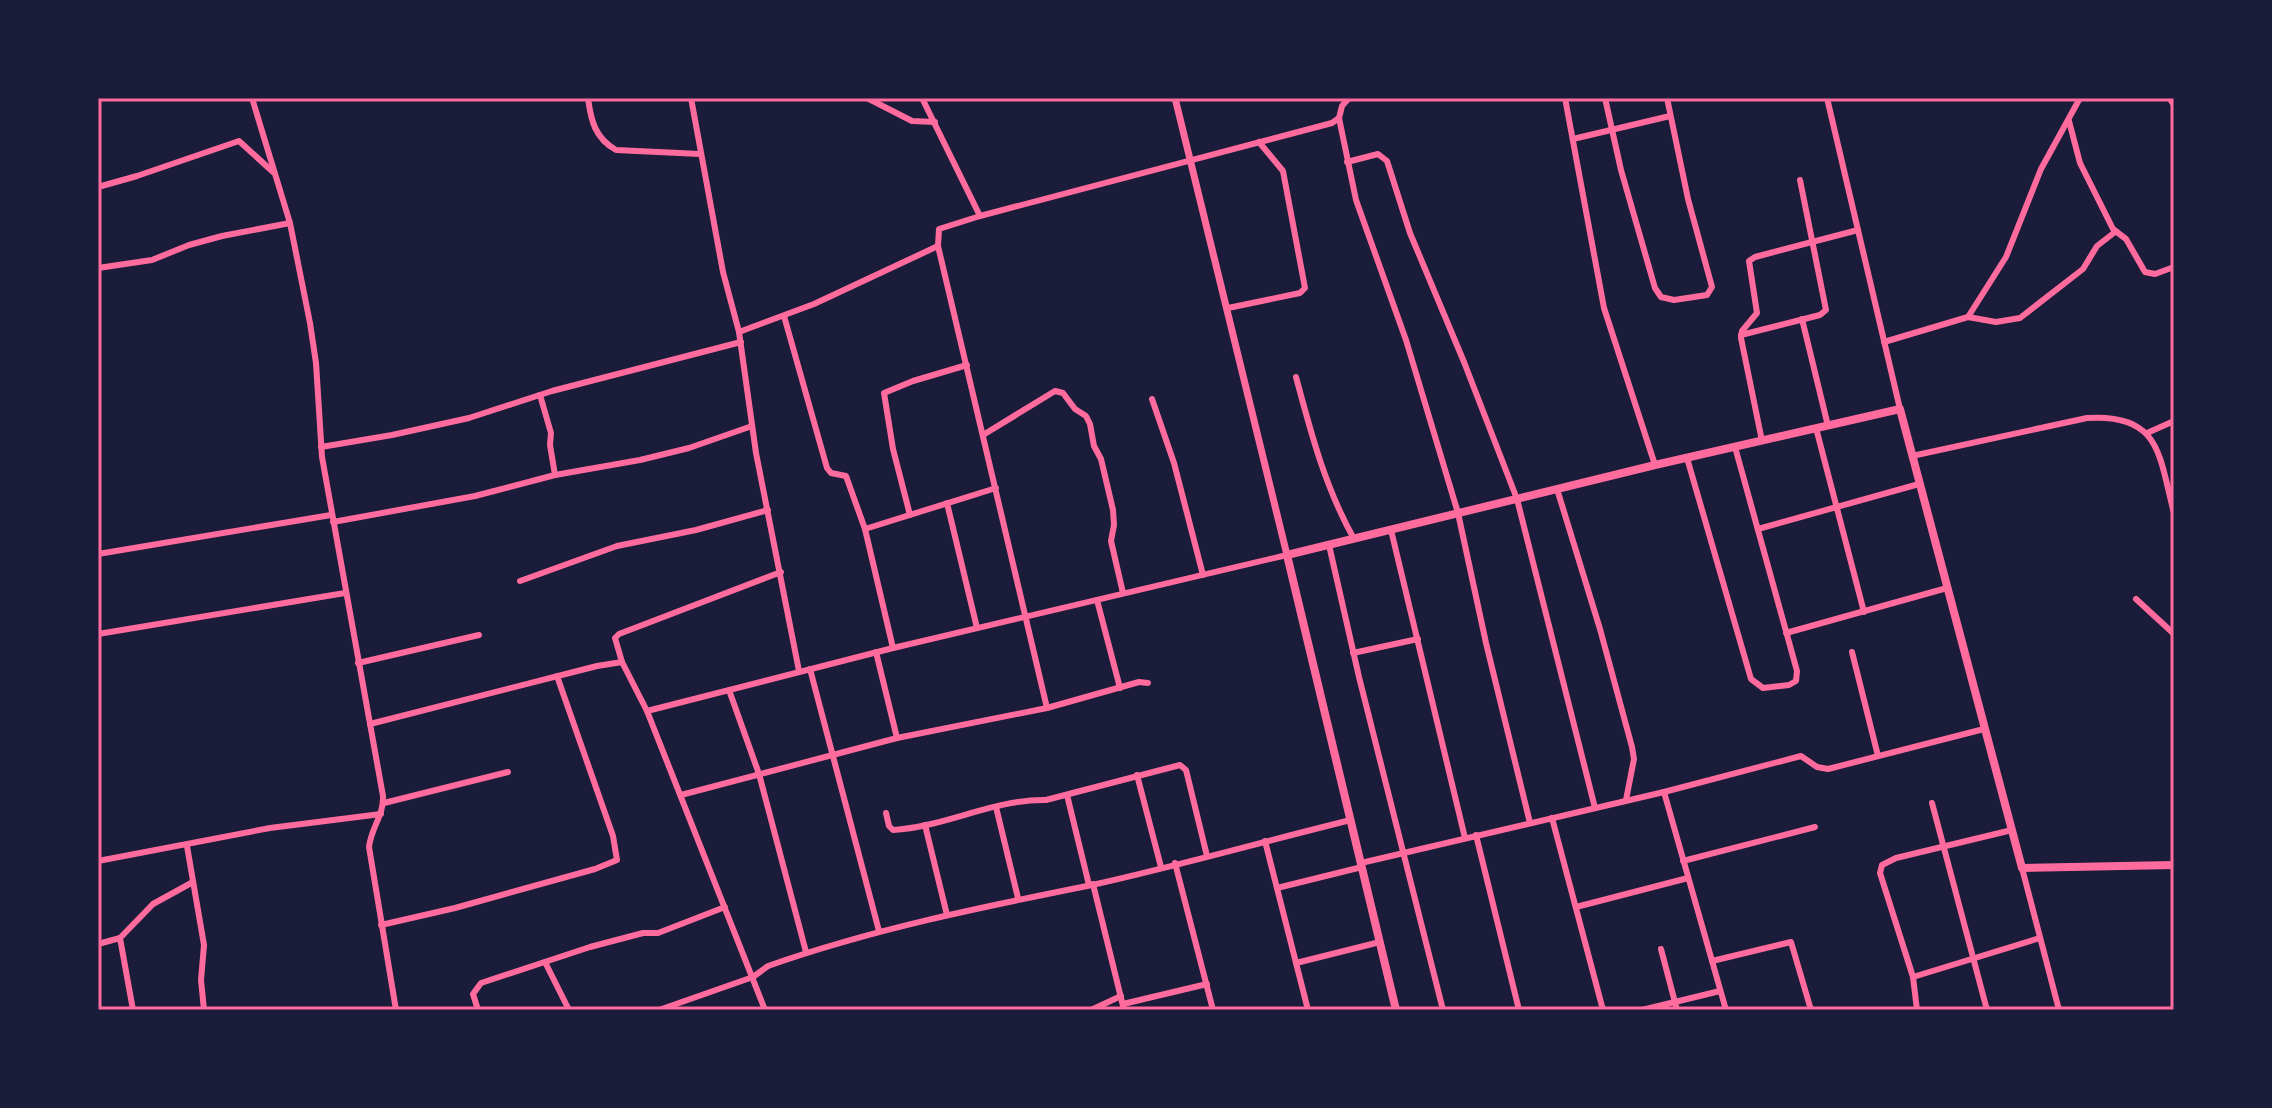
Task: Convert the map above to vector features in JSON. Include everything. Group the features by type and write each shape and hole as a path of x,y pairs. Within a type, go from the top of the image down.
{"main road":[{"path":"1396,1010 1287,555 1900,409 2022,868 2174,865"}],"street":[{"path":"252,98 290,223 314,350 321,447 332,519 384,803 369,847 396,1010"},
{"path":"588,98 595,130 606,144 616,150 700,154"},
{"path":"691,98 723,272 741,342 752,426 799,671"},
{"path":"867,98 912,121 935,122"},
{"path":"922,98 980,216"},
{"path":"647,711 876,652 1287,555 1175,98"},
{"path":"1349,98 1342,106 1339,118 1361,219 1406,340 1458,513 1530,823"},
{"path":"1565,98 1604,308 1655,465"},
{"path":"1605,98 1621,170 1657,293 1674,300 1707,295 1711,283 1688,199 1667,98"},
{"path":"1827,98 1900,409"},
{"path":"1968,317 2006,257 2041,169 2080,98"},
{"path":"2170,98 2174,104"},
{"path":"1573,139 1670,116"},
{"path":"1047,708 938,246 941,228 1332,123 1339,118"},
{"path":"2069,121 2080,163 2115,232 2126,239 2145,272 2155,274 2174,267"},
{"path":"98,187 239,141 275,175"},
{"path":"1228,308 1300,293 1305,288 1283,171 1259,142"},
{"path":"1347,162 1378,154 1387,161 1410,233 1517,499 1595,808"},
{"path":"1741,335 1823,314 1826,310 1800,180"},
{"path":"98,268 156,259 222,236 290,223"},
{"path":"1762,441 1741,335 1757,313 1749,264 1751,258 1858,230"},
{"path":"1884,342 1968,317 1996,322 2020,318 2083,269 2097,246 2115,232"},
{"path":"739,332 784,316 938,246"},
{"path":"784,316 827,468 831,473 846,476 865,529 893,648"},
{"path":"1802,319 1828,426"},
{"path":"321,447 469,418 540,395 741,342"},
{"path":"910,515 893,449 884,393 967,365"},
{"path":"1296,377 1324,476 1354,539"},
{"path":"983,435 1055,391 1063,393 1075,409 1086,416 1101,459 1113,510 1111,541 1123,593"},
{"path":"540,395 551,433 555,475"},
{"path":"1152,399 1174,463 1203,575"},
{"path":"1912,456 2087,418 2114,418 2147,433 2158,451 2174,513"},
{"path":"2147,433 2174,421"},
{"path":"98,554 475,496 555,475 659,456 752,426"},
{"path":"1816,428 1864,612"},
{"path":"1687,458 1749,674 1759,687 1789,685 1796,681 1797,671 1735,447"},
{"path":"1758,529 1919,484"},
{"path":"865,529 996,488"},
{"path":"1557,489 1632,747 1634,759 1626,800"},
{"path":"947,503 977,628"},
{"path":"520,581 617,546 696,530 768,510"},
{"path":"1391,530 1465,838"},
{"path":"1329,545 1353,653 1443,1010"},
{"path":"765,1010 647,711 615,642 617,635 781,572"},
{"path":"1786,633 1947,588"},
{"path":"98,634 345,593"},
{"path":"2136,599 2174,634"},
{"path":"1097,600 1120,688"},
{"path":"358,663 479,635"},
{"path":"1353,653 1418,639"},
{"path":"876,652 897,738"},
{"path":"1852,652 1878,756"},
{"path":"370,724 622,662"},
{"path":"810,669 879,931"},
{"path":"381,925 455,908 617,860 613,836 557,676"},
{"path":"681,795 833,753 1047,708 1139,682 1148,683"},
{"path":"729,690 759,774 806,952"},
{"path":"1277,888 1405,852 1664,792 1801,756 1822,769 1984,729"},
{"path":"886,813 889,828 893,830 925,825 1025,800 1046,800 1067,795 1177,765 1185,768 1207,856"},
{"path":"384,803 508,772"},
{"path":"1137,775 1161,867"},
{"path":"1664,792 1726,1010"},
{"path":"1067,795 1124,1007 1207,984"},
{"path":"1932,803 1987,1010"},
{"path":"996,807 1018,898"},
{"path":"98,861 270,828 381,814"},
{"path":"1552,818 1603,1010"},
{"path":"659,1010 753,977 768,966 806,952 879,931 1018,898 1091,885 1351,820"},
{"path":"925,825 947,915"},
{"path":"1683,861 1815,827"},
{"path":"1917,1010 1913,977 1881,868 1891,860 2012,830"},
{"path":"1476,835 1519,1010"},
{"path":"1265,841 1308,1010"},
{"path":"187,846 204,945 201,980 204,1010"},
{"path":"1175,863 1213,1010"},
{"path":"2022,868 2059,1010"},
{"path":"1576,907 1688,878"},
{"path":"98,944 120,938 153,904 193,882"},
{"path":"478,1010 473,994 477,985 643,933 658,933 725,907"},
{"path":"120,938 133,1010"},
{"path":"1913,977 2040,938"},
{"path":"1296,963 1380,942"},
{"path":"1712,961 1791,942 1811,1010"},
{"path":"1661,949 1676,1006"},
{"path":"545,962 569,1010"},
{"path":"1642,1010 1676,1006 1720,991"},
{"path":"1091,1010 1121,996"}]}
